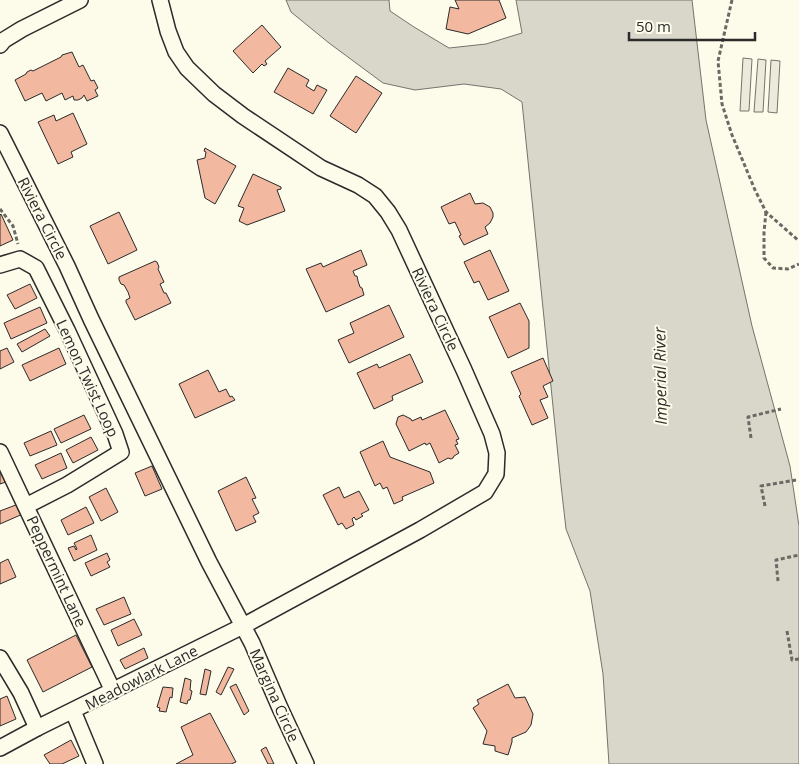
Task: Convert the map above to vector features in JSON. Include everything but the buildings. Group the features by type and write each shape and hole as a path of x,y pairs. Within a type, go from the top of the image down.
{"street":[{"path":"0,45 4,40 22,29 80,0"},
{"name":"Riviera Circle","path":"160,0 168,32 176,52 187,68 214,94 243,116 321,168 375,196 388,212 399,230 464,370 492,434 497,453 496,474 485,492 420,530 282,605"},
{"name":"Riviera Circle","path":"0,133 67,266 91,320 209,562 243,626"},
{"path":"0,265 20,259"},
{"name":"Lemon Twist Loop","path":"20,259 36,268 67,330 115,434 121,452 67,486 26,506"},
{"name":"Peppermint Lane","path":"0,452 113,691"},
{"name":"Meadowlark Lane","path":"0,748 282,605"},
{"name":"Margina Circle","path":"243,626 306,764"},
{"path":"0,658 21,693 37,728"},
{"path":"73,711 96,764"}],"path":[{"path":"732,0 718,61 722,104 735,144 766,212 799,240"},
{"path":"0,209 13,226 18,240 20,259"},
{"path":"766,212 764,258 773,268 788,269 799,264"},
{"path":"752,438 748,417 781,409"},
{"path":"765,506 762,486 796,480"},
{"path":"778,581 776,560 799,555"},
{"path":"787,631 792,660 799,659"}],"shaded area":[{"path":"743,58 752,59 749,111 740,111"},
{"path":"758,59 766,60 763,112 754,112"},
{"path":"771,60 780,61 777,113 768,112"}],"water":[{"name":"Imperial River","path":"286,0 389,0 390,11 449,48 486,44 522,33 516,0 692,0 706,120 752,326 790,466 799,526 799,764 609,764 603,674 590,591 566,529 522,102 501,89 464,84 415,90 383,83 291,12"}]}
